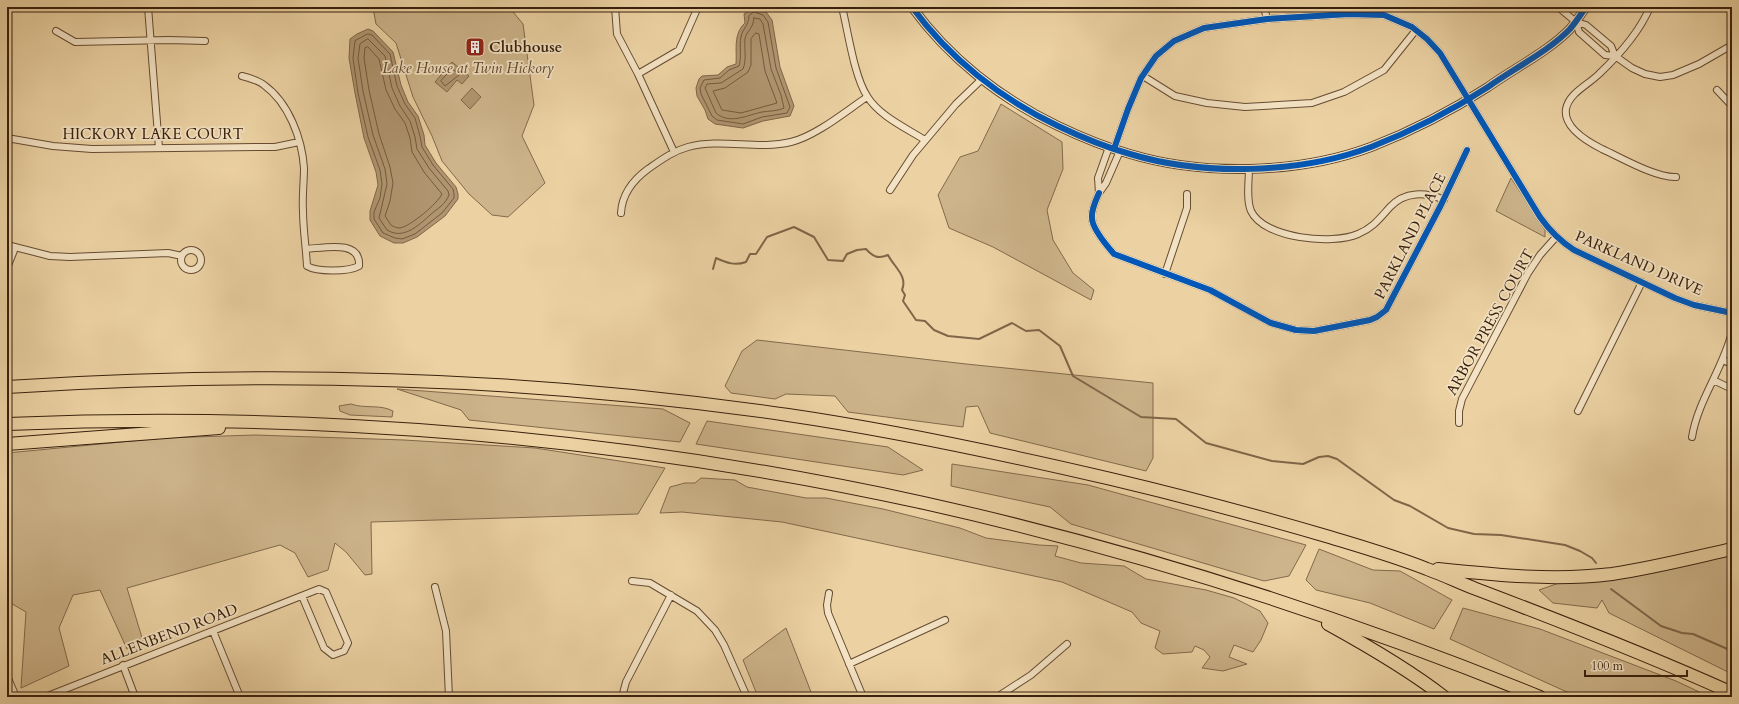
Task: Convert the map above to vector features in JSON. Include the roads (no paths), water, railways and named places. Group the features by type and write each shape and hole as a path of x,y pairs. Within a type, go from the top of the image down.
{"highway":[{"path":"7,387 136,380 211,378 282,377 391,380 578,392 745,409 891,432 1030,460 1234,510 1354,545 1426,568 1627,647 1732,693"},
{"path":"7,424 163,420 290,422 308,425 438,432 559,443 701,462 840,486 921,502 1047,532 1122,553 1298,608 1412,646 1540,697"},
{"path":"7,444 199,429 291,428 308,425"},
{"path":"1426,568 1526,577 1560,577 1604,574 1640,569 1732,549"},
{"path":"1298,608 1386,656 1420,678 1444,697"}],"street":[{"path":"148,7 152,42 159,148"},
{"path":"615,7 617,34 638,74 674,152"},
{"path":"638,74 679,50 698,7"},
{"path":"842,7 860,84 867,97 883,113 925,140"},
{"path":"912,7 929,29 964,64 1019,106 1072,132 1114,149 1158,161 1186,166 1220,168 1287,166 1369,148 1432,120 1469,99 1541,52 1569,30 1586,7"},
{"path":"1264,7 1266,19"},
{"path":"1558,7 1576,22 1586,25 1611,46 1615,56"},
{"path":"1650,7 1643,23 1636,32 1598,75 1573,96 1566,109 1566,118 1577,133 1590,144 1662,176 1676,177"},
{"name":"PARKLAND DRIVE","path":"1114,149 1128,109 1143,76 1156,56 1174,41 1204,28 1266,19 1349,14 1384,15 1416,30 1440,53 1540,217 1556,237 1574,250 1694,305 1732,313"},
{"path":"1576,22 1579,32 1605,55 1615,56 1632,68 1645,74 1666,76 1673,75 1699,64 1732,45"},
{"path":"1143,76 1176,96 1207,103 1246,107 1312,103 1344,92 1384,70 1416,30"},
{"path":"56,31 75,42 152,42 169,40 205,41"},
{"path":"242,76 257,81 273,93 289,116 299,142 304,169 303,209 307,266 313,269 352,270 359,266 360,258 354,250 346,247 306,249"},
{"path":"890,190 913,154 956,104 982,79"},
{"path":"1717,90 1732,106"},
{"path":"621,214 621,203 625,194 637,178 657,162 674,152 690,146 777,145 793,142 810,134 867,97"},
{"name":"HICKORY LAKE COURT","path":"7,138 72,148 275,147 299,142"},
{"name":"PARKLAND PLACE","path":"1099,193 1098,178 1114,149"},
{"name":"PARKLAND PLACE","path":"1114,149 1106,183 1099,193 1091,217 1093,224 1114,254 1210,290 1271,323 1296,330 1314,331 1370,320 1382,314 1390,304 1444,200 1467,150"},
{"path":"1249,168 1249,204 1255,218 1268,227 1308,238 1339,239 1358,235 1373,226 1396,202 1413,195 1432,195 1444,200"},
{"path":"1165,274 1187,208 1187,194"},
{"name":"ARBOR PRESS COURT","path":"1459,423 1459,405 1462,399 1528,273 1540,255 1556,237"},
{"path":"7,245 50,256 70,257 168,252 182,256"},
{"path":"7,268 15,248"},
{"path":"1578,412 1642,282"},
{"path":"1692,437 1694,421 1723,360 1732,332"},
{"path":"1723,360 1732,364"},
{"path":"1713,380 1732,389"},
{"path":"632,581 650,584 697,610 714,630 724,645 748,697"},
{"path":"436,587 446,631 449,697"},
{"name":"ALLENBEND ROAD","path":"45,697 319,589 326,592 348,643 344,651 333,655 324,648 302,596"},
{"path":"829,593 827,605 828,613 863,697"},
{"path":"622,697 626,682 671,595"},
{"path":"849,664 945,620"},
{"path":"213,631 240,697"},
{"path":"997,697 1031,675 1067,644"},
{"path":"123,665 135,697"},
{"path":"7,676 16,697"}],"water":[{"path":"751,9 758,9 766,12 772,20 780,67 794,106 790,116 763,121 743,128 715,124 708,119 697,96 696,88 699,79 702,76 718,75 727,67 736,64 737,37 741,27 745,23 744,14"},
{"path":"368,29 373,31 393,52 401,85 408,102 418,116 424,135 425,145 436,163 456,187 458,194 458,199 445,216 417,237 403,243 394,243 380,236 370,220 370,211 378,185 376,172 364,138 349,58 350,39"},
{"path":"452,62 469,76 462,84 457,80 447,92 435,82"},
{"path":"472,88 481,97 470,109 461,100"}],"waterway":[{"path":"713,269 716,258 738,264 746,262 750,254 756,254 767,237 794,227 814,237 828,260 843,261 847,254 857,250 866,249 871,254 876,256 881,257 888,255 902,276 902,290 905,295 903,301 916,320 925,321 934,330 948,336 979,339 1012,323 1026,331 1039,330 1060,346 1073,376 1141,417 1176,419 1206,443 1272,461 1303,464 1319,457 1328,456 1337,459 1394,500 1410,506 1448,528 1474,534 1501,535 1565,545 1580,551 1592,558 1596,563"},
{"path":"1611,589 1661,626 1682,633 1693,634 1732,651"}],"place":[{"name":"Clubhouse","path":"475,47"}],"park label":[{"name":"Lake House at Twin Hickory","path":"468,68"}]}
